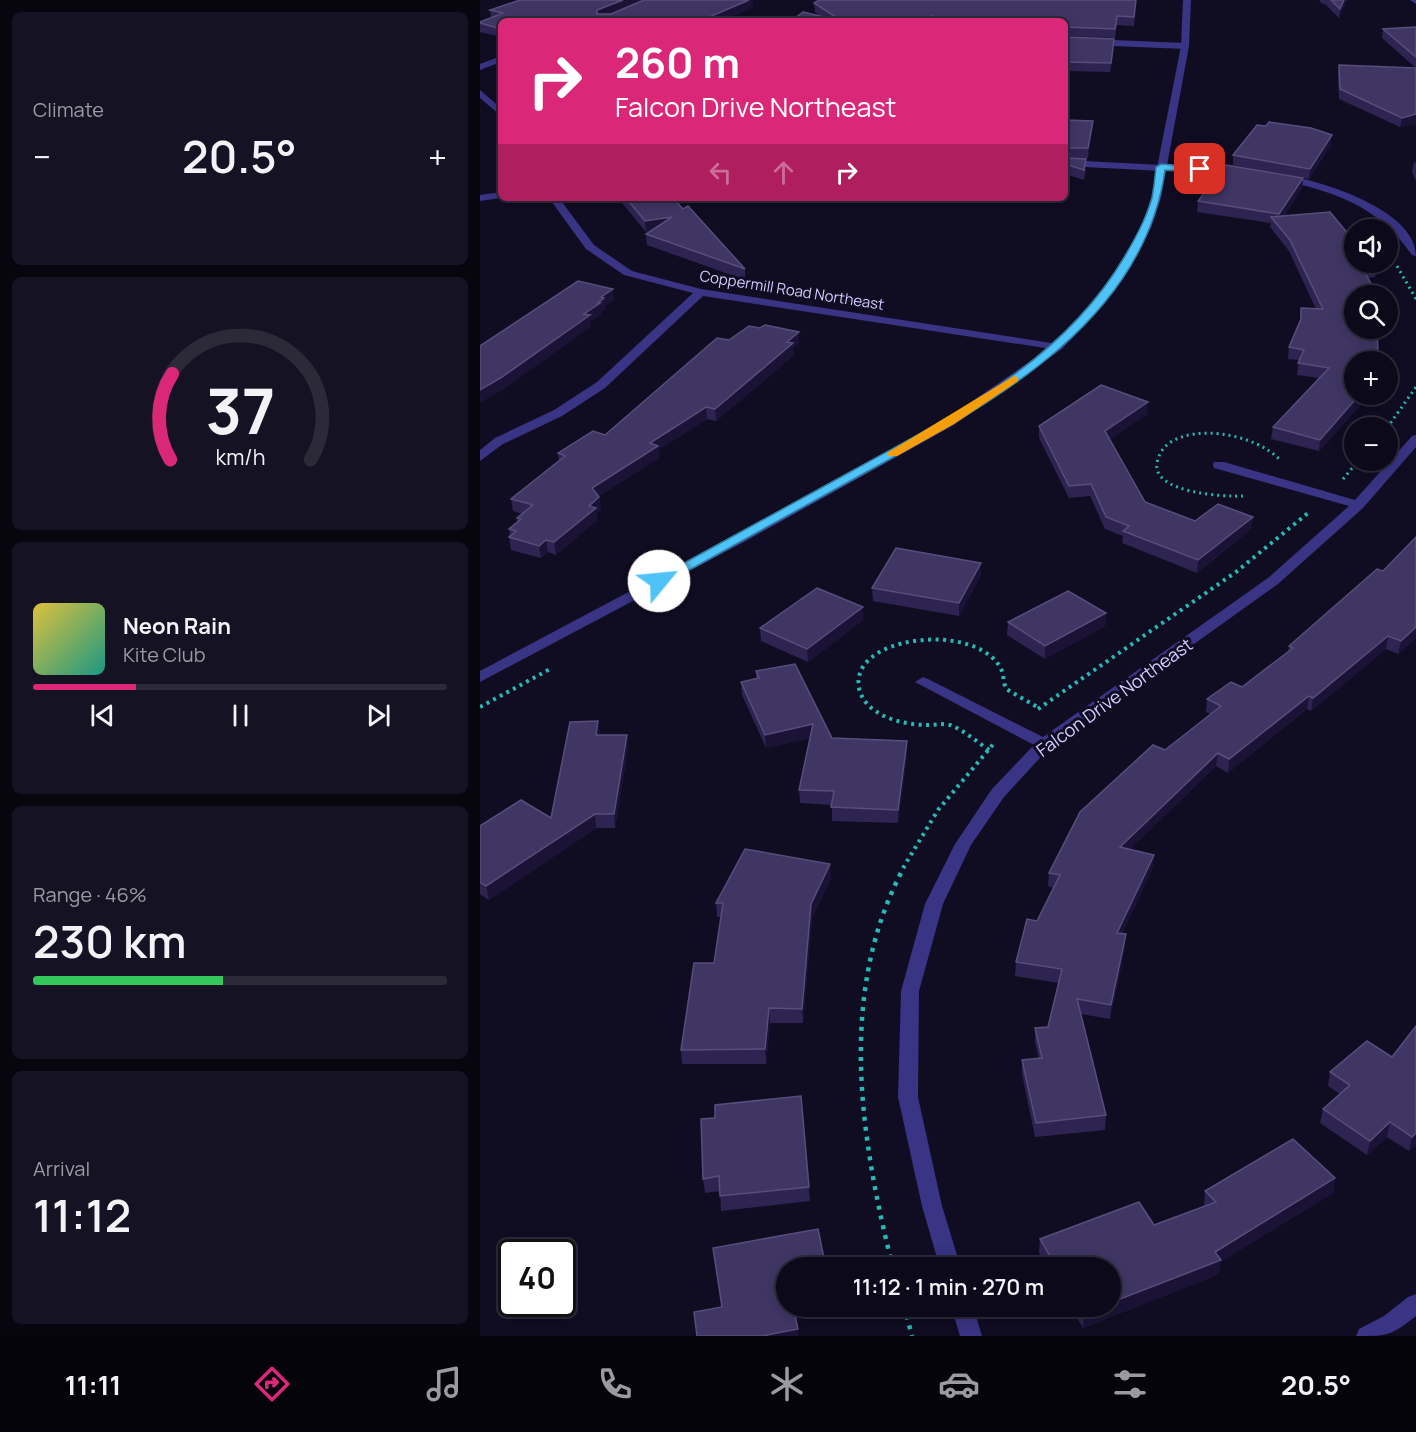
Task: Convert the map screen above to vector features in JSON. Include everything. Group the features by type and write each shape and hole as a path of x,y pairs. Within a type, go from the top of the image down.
{"street":[{"path":"480,677 739,539 950,422 1009,383 1058,346 1089,314 1107,290 1146,228 1156,198 1185,46 1187,0"},
{"path":"1068,41 1185,46"},
{"path":"480,67 498,60"},
{"path":"480,93 498,110"},
{"path":"1068,163 1247,173"},
{"path":"1269,176 1331,190 1366,204 1388,219 1414,246"},
{"path":"480,198 498,195"},
{"name":"Coppermill Road Northeast","path":"556,201 590,247 628,273 701,292 1058,346"},
{"path":"480,457 499,441 558,413 601,385 701,292"},
{"name":"Falcon Drive Northeast","path":"948,1257 932,1206 908,1097 910,991 934,904 963,844 998,793 1044,744 1273,581 1358,505 1416,439"},
{"path":"1219,465 1358,505"},
{"path":"923,682 1044,744"},
{"path":"1367,1336 1392,1323 1416,1302"},
{"path":"965,1317 971,1336"}],"path":[{"path":"1398,268 1416,299"},
{"path":"1395,417 1416,387"},
{"path":"1337,487 1350,471"},
{"path":"1033,712 1236,572 1311,511"},
{"path":"480,707 552,668"},
{"path":"907,1317 912,1336"}],"building":[{"path":"520,0 623,0 597,10 597,14 611,14 644,0 749,0 707,18 498,18 498,28 480,23 503,13 490,10"},
{"path":"819,0 1136,0 1134,17 1117,16 1115,29 1068,27 1068,18 932,18 933,16 837,18 814,3"},
{"path":"1331,0 1344,0 1340,9"},
{"path":"803,12 828,18 795,18"},
{"path":"1416,27 1416,57 1383,29"},
{"path":"1068,37 1114,39 1111,63 1068,62"},
{"path":"1339,65 1416,68 1416,114 1402,118 1340,89"},
{"path":"1068,120 1093,121 1088,148 1068,148"},
{"path":"1269,122 1311,128 1332,135 1310,169 1233,155 1257,125 1266,126"},
{"path":"1068,158 1086,159 1084,170 1068,165"},
{"path":"1226,165 1303,178 1279,214 1198,201"},
{"path":"628,201 676,201 683,209 688,206 745,269 646,234 672,217 645,221"},
{"path":"1330,212 1344,229 1344,273 1365,273 1372,285 1344,285 1344,339 1377,339 1378,351 1344,351 1344,405 1350,405 1320,440 1273,427 1329,368 1298,363 1304,350 1289,347 1301,319 1301,308 1323,309 1290,240 1271,217"},
{"path":"578,281 613,289 601,297 604,298 598,303 600,303 584,314 590,315 480,390 480,346"},
{"path":"765,325 799,332 787,342 793,343 715,409 706,407 650,443 658,446 592,488 599,497 589,506 596,508 554,542 546,540 539,546 509,537 516,531 509,529 521,519 517,518 533,505 511,499 565,456 558,453 593,431 605,435 717,338 729,340 749,326 760,328"},
{"path":"1101,385 1148,402 1105,431 1145,502 1195,521 1218,504 1253,517 1198,560 1123,531 1129,526 1106,517 1091,484 1069,486 1039,426"},
{"path":"1416,537 1416,627 1401,641 1388,636 1313,698 1309,696 1229,759 1218,753 1120,847 1154,855 1117,933 1126,934 1111,1005 1077,999 1106,1115 1036,1123 1022,1060 1042,1058 1035,1028 1048,1027 1062,969 1016,962 1027,919 1037,921 1060,875 1049,873 1080,812 1153,745 1165,750 1221,706 1207,699 1231,682 1242,687 1293,648 1289,646 1377,569 1383,571"},
{"path":"896,548 981,563 959,603 872,588"},
{"path":"817,588 863,607 807,649 760,628"},
{"path":"1068,591 1106,613 1045,646 1008,622"},
{"path":"795,664 832,738 907,741 898,810 831,807 834,791 799,790 813,724 765,735 741,682 759,678 756,671"},
{"path":"598,721 596,735 627,735 614,814 595,814 486,886 480,882 480,826 521,800 551,818 570,722"},
{"path":"745,849 830,864 811,904 802,1009 769,1008 765,1049 681,1050 694,963 714,963 723,903 716,903"},
{"path":"1416,1026 1416,1133 1412,1137 1390,1122 1370,1141 1323,1109 1350,1085 1330,1072 1367,1041 1392,1057"},
{"path":"801,1096 809,1187 720,1196 719,1176 703,1179 701,1119 715,1118 715,1105"},
{"path":"1293,1139 1335,1178 1215,1252 1221,1260 1121,1299 1121,1257 1051,1257 1040,1239 1139,1202 1154,1225 1216,1202 1205,1191"},
{"path":"818,1229 824,1257 776,1257 776,1317 795,1317 798,1329 762,1336 697,1336 694,1312 722,1307 713,1248"}],"slow traffic":[{"path":"892,453 950,422 1014,379"}],"route":[{"path":"659,581 950,422 1009,383 1058,346 1089,314 1119,274 1146,228 1156,198 1161,167 1200,169"}]}
